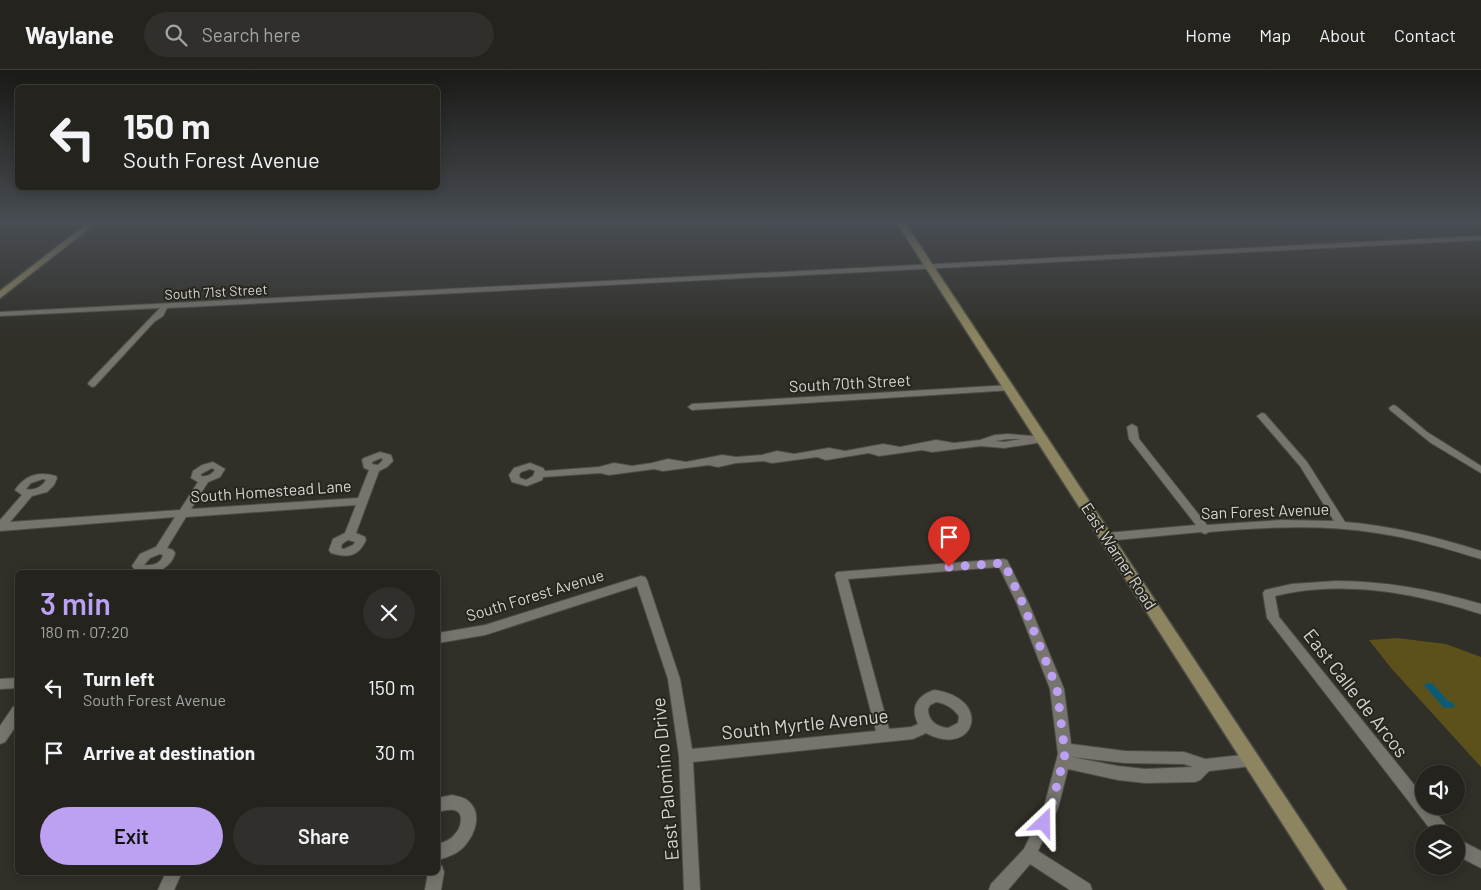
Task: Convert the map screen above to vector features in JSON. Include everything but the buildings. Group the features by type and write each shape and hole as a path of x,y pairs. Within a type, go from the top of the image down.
{"main road":[{"path":"0,295 43,261"},
{"name":"East Warner Road","path":"927,261 1337,890"}],"street":[{"name":"South 71st Street","path":"0,314 1054,261"},
{"path":"92,384 151,320 160,314 164,307"},
{"name":"South 70th Street","path":"692,408 1010,388"},
{"path":"1393,408 1420,432 1481,470"},
{"path":"1262,416 1304,464 1342,525"},
{"path":"1132,427 1134,439 1205,530"},
{"path":"540,474 600,470 608,466 620,465 628,468 654,466 662,462 676,461 684,464 709,462 722,458 736,460 764,458 771,454 790,456 818,454 836,450 841,453 887,447 896,449 922,447 941,443 950,445 981,443 1004,446 1043,439"},
{"name":"South Homestead Lane","path":"349,536 375,468"},
{"name":"South Homestead Lane","path":"160,550 204,480"},
{"name":"South Homestead Lane","path":"0,526 29,493"},
{"name":"South Homestead Lane","path":"0,526 363,501"},
{"name":"San Forest Avenue","path":"1106,537 1285,524 1342,525 1393,532 1481,555"},
{"path":"884,736 840,575 1004,563 1023,604 1057,689 1064,756 1051,808 1029,854 997,890"},
{"name":"South Forest Avenue","path":"440,638 485,630 641,580"},
{"name":"East Palomino Drive","path":"641,580 674,679 686,756 692,890"},
{"name":"East Calle de Arcos","path":"1437,825 1273,618 1269,594 1280,589 1371,585 1417,591 1481,609"},
{"path":"0,684 15,682"},
{"path":"0,738 15,716"},
{"name":"South Myrtle Avenue","path":"686,756 913,733 927,726"},
{"path":"1064,756 1132,775 1195,775 1205,765"},
{"path":"1064,756 1184,758 1205,765 1252,760"},
{"path":"1129,757 1132,775"},
{"path":"440,804 453,802 460,804 466,808 470,822 463,838 457,845 440,855"},
{"path":"1465,851 1481,860"},
{"path":"1029,854 1084,890"},
{"path":"166,890 173,875"},
{"path":"433,890 436,875"}],"shaded area":[{"path":"1397,638 1446,644 1481,657 1481,767 1391,668 1369,640"}],"water":[{"path":"1432,683 1456,707 1444,708 1423,684"}],"route":[{"path":"949,567 1004,563 1023,604 1057,689 1065,754 1051,808 1044,823"}]}
